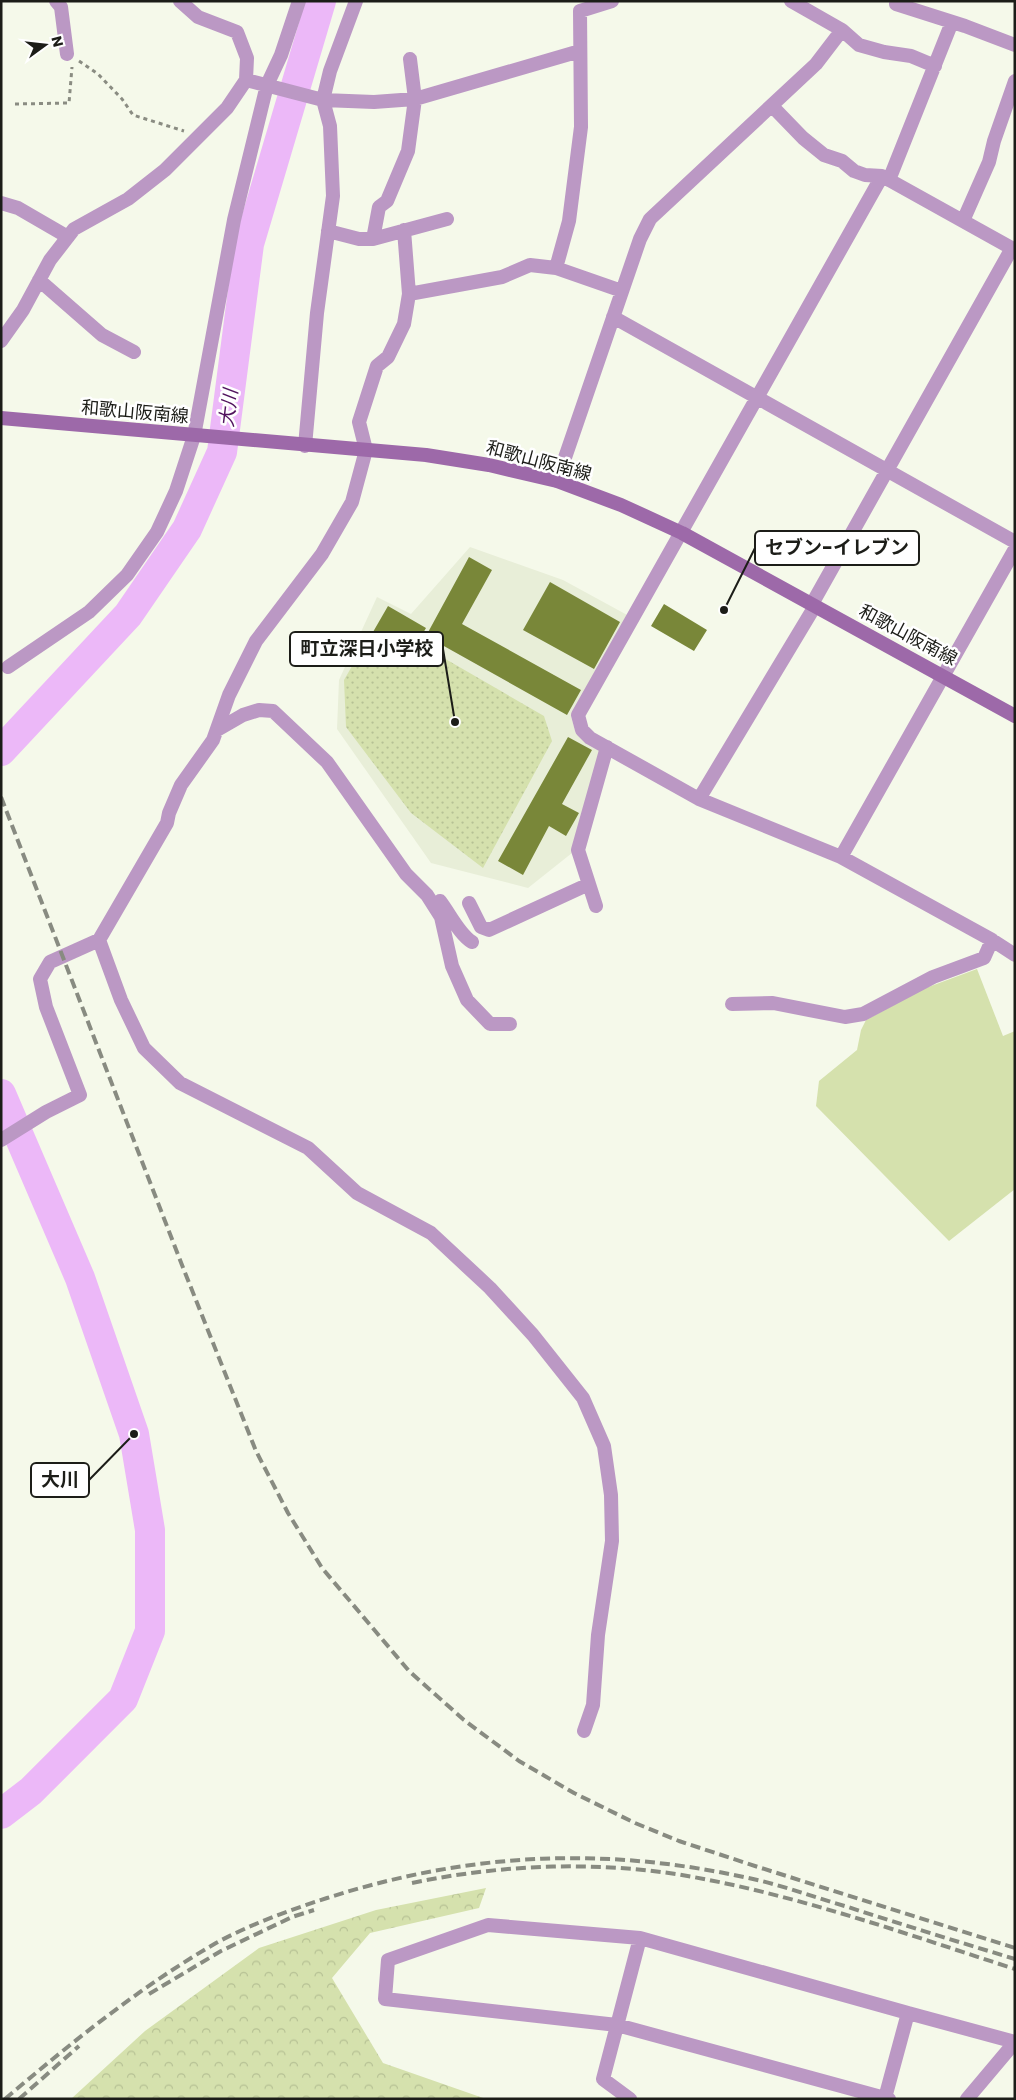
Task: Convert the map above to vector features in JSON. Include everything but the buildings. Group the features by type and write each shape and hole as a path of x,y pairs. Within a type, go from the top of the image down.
{"main road":[{"name":"和歌山阪南線","path":"1,418 198,437 426,455 489,465 557,481 622,505 682,533 944,675 1015,716"}],"street":[{"path":"56,1 61,7 70,55"},
{"path":"1,341 23,310 50,260 74,229 136,193 165,170 226,108 246,80 247,58 238,32 198,17 180,1"},
{"path":"8,667 89,612 127,575 157,532 176,491 198,437 232,229 269,86 299,1"},
{"path":"305,446 317,313 333,196 330,126 320,99 356,1"},
{"path":"791,1 842,30 859,45 884,52 911,56 935,66"},
{"path":"897,1 896,4 1015,45"},
{"path":"556,268 569,221 581,127 580,12 606,2"},
{"path":"952,22 886,178 757,396 682,533 578,715 582,730 590,738 699,799 841,857 992,940 1015,956"},
{"path":"557,481 640,239 650,219 816,64 842,30"},
{"path":"246,80 320,99 374,102 415,99 580,50"},
{"path":"373,239 379,208 387,201 408,151 415,99 410,59"},
{"path":"963,221 989,162 1011,100 1015,82"},
{"path":"699,799 814,605 1013,249 886,178 865,175 854,171 842,161 824,155 803,138 772,106"},
{"path":"1,203 18,208 68,237"},
{"path":"328,231 359,239 373,239 447,219"},
{"path":"1,1140 46,1112 80,1095 46,1007 40,979 50,962 99,940 167,823 169,813 181,785 213,740 230,695 256,641 322,554 352,502 366,450 359,422 377,366 388,357 404,324 409,294 404,230"},
{"path":"409,294 502,277 530,265 556,268 622,291"},
{"path":"39,280 102,335 134,352"},
{"path":"613,317 1015,542"},
{"path":"841,857 1015,549"},
{"path":"217,730 243,715 259,710 273,711 327,762 411,879 427,895 441,917 452,966 467,1000 490,1024 510,1024"},
{"path":"596,906 578,850 607,747"},
{"path":"411,879 437,897 454,918 464,937 472,942"},
{"path":"469,903 481,926 489,930 588,884"},
{"path":"99,940 121,1000 144,1048 180,1083 308,1148 357,1193 431,1233 490,1288 533,1335 583,1398 604,1446 611,1495 612,1541 598,1635 593,1705 584,1731"},
{"path":"732,1004 773,1003 845,1017 863,1014 933,978 984,958 992,940"},
{"path":"908,2013 887,2098 617,2025 385,2000 388,1960 488,1924 640,1938 1015,2042 966,2099"},
{"path":"630,2099 603,2079 640,1938"}],"path":[{"path":"15,104 69,103 70,55"},
{"path":"70,55 98,74 122,99 133,115 200,136"}],"shaded area":[{"path":"470,547 563,580 629,616 571,716 576,734 602,752 572,853 528,888 431,863 337,729 339,680 377,597 411,614"}],"green space":[{"path":"370,635 412,660 423,646 544,716 552,741 483,868 411,813 346,727 344,680"},
{"path":"977,969 1003,1036 1015,1031 1015,1189 949,1241 816,1106 819,1081 857,1050 861,1030 866,1020 923,989"},
{"path":"486,1888 479,1908 370,1933 332,1978 383,2063 486,2099 71,2099 145,2031 259,1948 376,1910"}],"waterway":[{"name":"大川","path":"1,751 128,615 187,529 222,452 249,244 321,1"},
{"name":"大川","path":"1,1094 80,1278 134,1434 150,1530 150,1631 123,1699 31,1791 1,1814"}],"railway":[{"path":"1,797 256,1451 288,1513 322,1568 409,1671 464,1720 519,1761 574,1793 635,1823 679,1841 758,1867 1015,1948"},
{"path":"5,2099 81,2036 160,1978 229,1936 299,1907 327,1898 434,1871 486,1863 592,1858 698,1868 777,1885 1015,1959"},
{"path":"412,1883 478,1872 544,1867 610,1867 676,1874 719,1882 805,1903 1015,1969"},
{"path":"149,1994 221,1951 292,1917 314,1910"},
{"path":"19,2099 79,2046"}],"place":[{"name":"セブン-イレブン","path":"724,610"},
{"name":"町立深日小学校","path":"455,722"},
{"name":"大川","path":"134,1434"}]}
